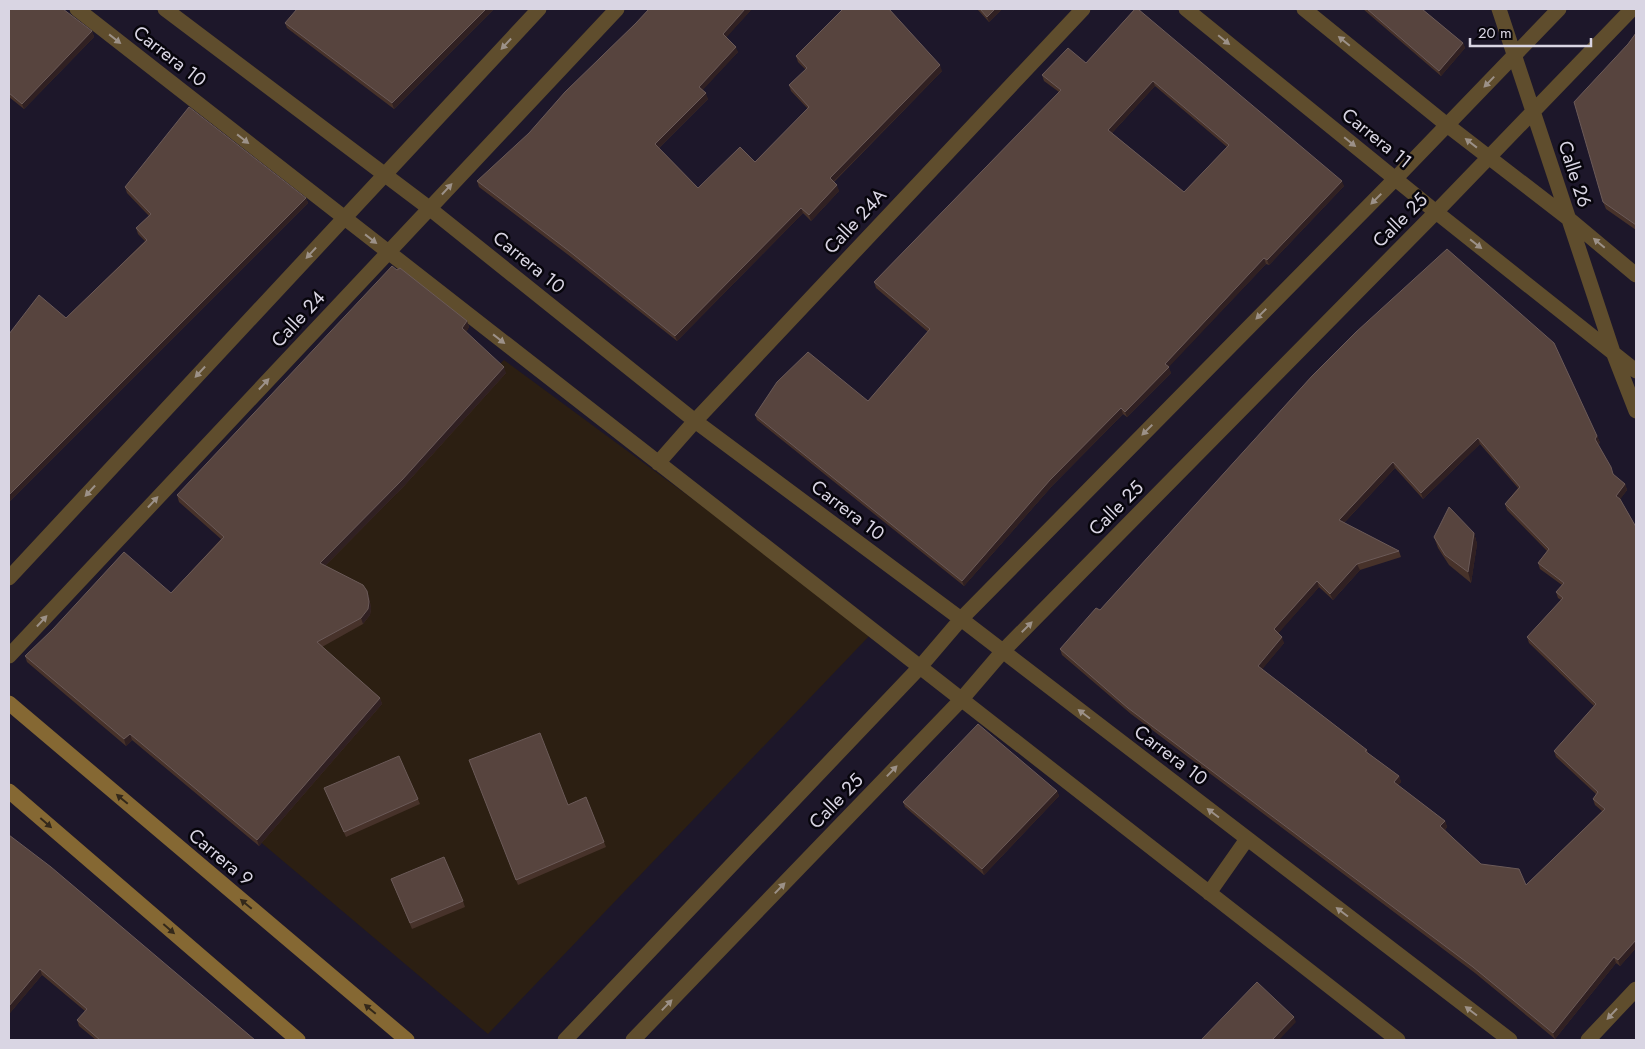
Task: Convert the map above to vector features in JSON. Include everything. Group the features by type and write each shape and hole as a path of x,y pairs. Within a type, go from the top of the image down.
{"street":[{"name":"Carrera 10","path":"76,9 1398,1040"},
{"name":"Carrera 10","path":"165,9 429,208 695,420 961,619 1510,1040"},
{"name":"Calle 24","path":"9,578 539,9"},
{"name":"Calle 24","path":"9,656 617,9"},
{"name":"Calle 24A","path":"658,463 695,420 1083,9"},
{"name":"Carrera 11","path":"1186,9 1636,371"},
{"path":"1304,9 1447,125 1569,219 1636,275"},
{"name":"Calle 26","path":"1499,9 1613,352"},
{"name":"Calle 25","path":"565,1040 920,667 961,619 1395,179 1558,9"},
{"name":"Calle 25","path":"633,1040 961,700 1003,651 1489,158 1632,9"},
{"path":"1613,352 1636,412"},
{"name":"Carrera 9","path":"9,703 407,1040"},
{"path":"9,791 298,1040"},
{"path":"1209,893 1247,839"},
{"path":"1588,1040 1636,988"}],"shaded area":[{"path":"504,360 873,632 488,1034 128,730"}],"building":[{"path":"9,9 63,9 92,31 22,104 9,93"},
{"path":"297,9 486,9 392,103 285,23"},
{"path":"649,9 745,9 723,34 736,47 699,87 706,93 655,144 698,188 740,147 755,162 809,107 789,85 807,68 796,56 843,9 889,9 940,65 830,178 837,185 809,215 801,208 675,336 569,251 477,181 529,133 565,92"},
{"path":"980,9 995,9 987,17"},
{"path":"1135,9 1138,9 1342,181 1267,260 1264,258 1165,364 1169,367 1125,412 1121,408 1050,480 962,581 755,415 777,382 808,352 868,401 930,329 874,282 1061,90 1042,75 1068,48 1086,63","holes":["1153,81 1229,145 1184,192 1108,130"]},
{"path":"1367,9 1422,9 1463,43 1439,71"},
{"path":"1636,33 1636,225 1603,202 1574,102"},
{"path":"189,107 306,198 9,495 9,334 39,295 66,318 147,240 136,228 151,214 125,187"},
{"path":"1447,249 1554,343 1597,436 1595,439 1613,474 1625,484 1616,496 1620,499 1636,527 1636,940 1618,960 1614,957 1553,1033 1473,967 1128,708 1060,649 1096,608 1100,610 1312,376 1356,332","holes":["1478,438 1520,487 1505,504 1549,549 1538,563 1564,583 1556,592 1563,598 1527,637 1596,704 1554,751 1598,792 1593,799 1605,809 1526,885 1519,869 1481,864 1440,826 1445,821 1394,782 1399,776 1258,666 1282,637 1274,629 1317,581 1330,594 1357,564 1399,551 1339,520 1393,462 1421,493"]},
{"path":"392,266 397,270 400,268 467,321 462,328 504,367 402,480 320,563 363,585 367,591 369,602 368,609 361,618 317,642 380,698 257,840 130,734 124,739 25,656 53,629 124,552 171,593 224,537 177,495"},
{"path":"1449,507 1474,533 1468,572 1445,555 1434,537"},
{"path":"978,724 1057,791 982,869 903,802"},
{"path":"540,733 568,805 586,797 604,842 516,880 469,760"},
{"path":"399,756 418,799 344,832 324,788"},
{"path":"9,835 51,867 255,1040 100,1040 77,1020 87,1009 40,969 9,1006"},
{"path":"444,857 463,901 410,923 391,879"},
{"path":"1257,982 1294,1017 1272,1040 1201,1040"}]}
